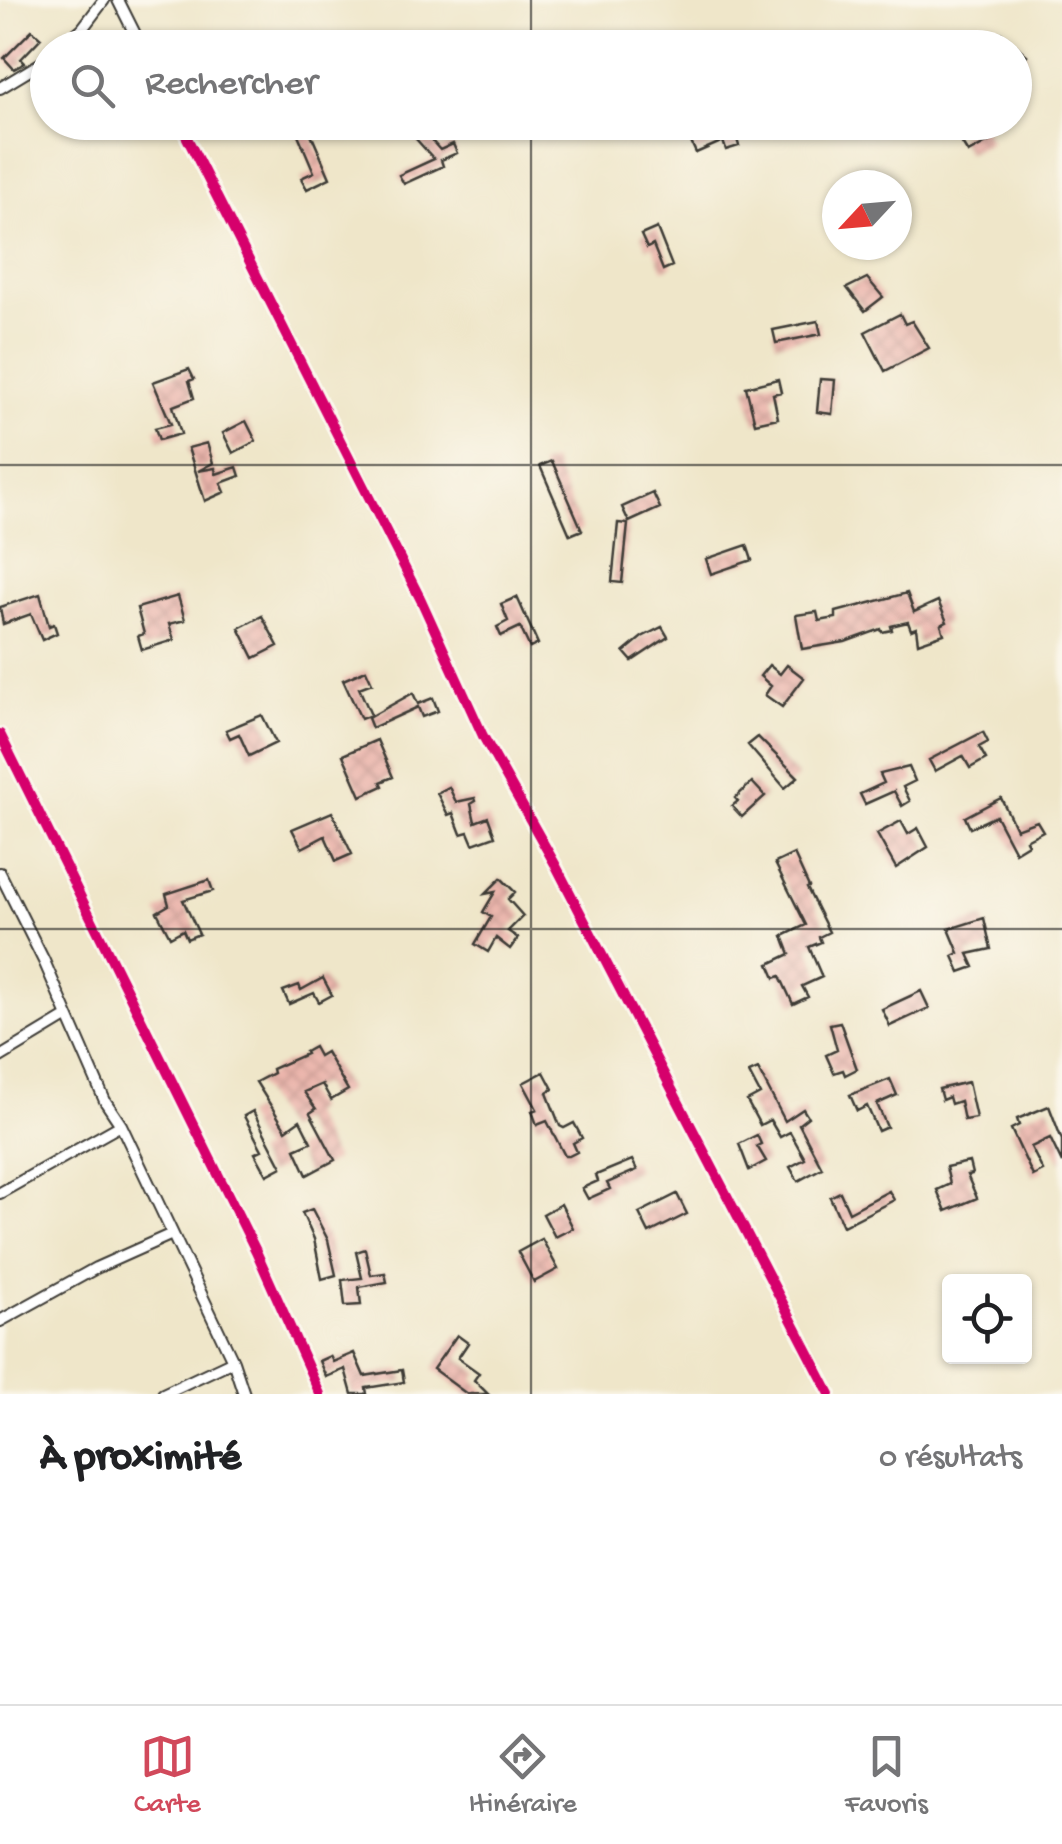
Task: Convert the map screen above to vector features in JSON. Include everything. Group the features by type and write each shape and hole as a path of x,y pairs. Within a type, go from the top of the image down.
{"street":[{"path":"81,30 104,0"},
{"path":"118,0 133,30"},
{"path":"0,88 30,70"},
{"path":"188,140 422,600 484,736 555,864 830,1394"},
{"path":"0,734 256,1251 320,1394"},
{"path":"0,873 5,897 68,1016 233,1361 244,1394"},
{"path":"0,1057 68,1016"},
{"path":"0,1194 120,1125"},
{"path":"0,1320 96,1268 172,1234"},
{"path":"163,1394 233,1361"}],"building":[{"path":"30,32 30,50 21,59 25,63 14,69 4,58"},
{"path":"300,140 314,140 330,178 307,189 301,178 314,172"},
{"path":"417,140 431,140 440,150 453,144 457,153 441,160 443,166 404,184 399,175 434,159"},
{"path":"690,140 737,140 739,146 726,150 723,141 696,153"},
{"path":"960,140 989,140 990,141 968,153"},
{"path":"657,228 672,266 663,270 653,245 647,248 641,235"},
{"path":"867,278 883,297 865,311 847,288"},
{"path":"900,314 905,324 912,321 929,348 885,371 865,332"},
{"path":"818,321 821,334 776,343 773,330"},
{"path":"189,369 194,379 189,381 194,398 173,406 181,434 159,440 155,428 171,424 153,382"},
{"path":"778,379 781,392 773,394 778,418 755,423 746,387"},
{"path":"820,379 835,380 832,414 817,412"},
{"path":"246,421 256,441 233,453 223,433"},
{"path":"207,443 213,463 198,471 215,468 216,474 237,467 240,476 221,483 225,492 205,501 188,448"},
{"path":"552,461 582,530 570,535 540,466"},
{"path":"653,493 660,508 629,522 622,507"},
{"path":"618,523 628,524 622,583 612,582"},
{"path":"747,545 752,560 711,574 706,559"},
{"path":"907,593 914,612 938,601 947,622 941,625 944,634 918,643 916,628 911,630 908,622 845,642 802,649 796,615 817,612 819,621 836,618 836,612"},
{"path":"40,594 49,626 54,624 57,633 42,640 31,614 3,624 0,607"},
{"path":"178,596 185,620 169,624 174,640 142,650 138,636 144,634 137,608"},
{"path":"517,597 538,644 530,648 520,627 501,636 497,627 508,621 501,604"},
{"path":"262,616 278,646 254,658 239,628"},
{"path":"662,627 668,637 632,661 624,652 642,637"},
{"path":"769,665 780,674 787,665 804,678 782,707 765,695 771,686 760,676"},
{"path":"366,670 372,683 359,688 371,715 361,719 343,680"},
{"path":"413,693 418,704 433,698 438,711 422,717 418,707 372,728 368,718"},
{"path":"262,715 276,743 249,756 239,734 230,738 226,730"},
{"path":"983,732 988,742 979,747 986,759 970,768 963,756 935,771 929,760"},
{"path":"758,737 798,777 785,788 748,745"},
{"path":"377,740 393,777 361,796 343,755"},
{"path":"909,767 915,781 903,787 910,801 902,806 894,791 865,804 860,794 884,783 880,774"},
{"path":"752,782 765,796 742,817 732,806"},
{"path":"449,787 456,802 475,798 471,804 475,822 488,817 495,836 473,844 468,832 461,834 453,813 448,815 437,793"},
{"path":"1001,798 1016,829 1037,821 1043,831 1015,852 996,816 970,828 965,817"},
{"path":"332,812 352,854 336,861 325,836 302,848 292,829"},
{"path":"901,821 908,834 918,828 928,847 896,868 877,834"},
{"path":"794,854 829,932 819,937 821,942 809,947 822,977 802,986 808,997 793,1004 780,976 775,978 769,964 790,954 783,936 806,925 775,863"},
{"path":"501,878 515,892 508,899 523,916 508,931 518,938 510,949 496,938 488,952 475,944 491,917 483,912 495,892 485,894"},
{"path":"209,880 213,891 183,900 199,934 187,939 183,930 170,937 157,912 169,905 166,894"},
{"path":"984,918 991,949 968,954 974,967 960,972 953,956 959,953 949,929"},
{"path":"323,978 332,995 319,1002 314,993 289,1004 283,991 299,985 301,990"},
{"path":"921,991 929,1008 890,1026 882,1009"},
{"path":"840,1022 857,1069 845,1075 843,1070 834,1073 826,1055 837,1050 830,1024"},
{"path":"314,1047 319,1056 326,1052 348,1090 331,1100 322,1084 304,1092 316,1109 310,1113 335,1160 307,1175 295,1149 311,1142 300,1120 286,1130 256,1082"},
{"path":"758,1069 785,1121 803,1109 808,1117 799,1124 822,1168 798,1181 790,1167 805,1159 790,1132 780,1137 770,1120 760,1125 747,1101 760,1094 749,1073"},
{"path":"544,1072 553,1089 547,1093 560,1126 574,1123 582,1138 573,1143 577,1152 569,1156 565,1156 547,1121 537,1125 532,1111 537,1109 523,1083"},
{"path":"890,1079 897,1095 877,1104 887,1127 878,1131 867,1106 857,1111 850,1095"},
{"path":"968,1082 976,1118 964,1120 960,1101 951,1104 949,1097 942,1100 939,1089"},
{"path":"1049,1106 1062,1140 1062,1163 1050,1138 1031,1147 1043,1171 1033,1176 1011,1129 1019,1125 1017,1119"},
{"path":"253,1111 282,1167 267,1175 255,1153 262,1150 244,1116"},
{"path":"757,1135 761,1144 757,1146 766,1161 749,1170 739,1144"},
{"path":"632,1160 637,1170 607,1183 610,1189 588,1199 582,1188 598,1181 596,1175"},
{"path":"969,1162 972,1174 967,1175 977,1198 946,1211 937,1190 950,1184 946,1167"},
{"path":"889,1191 894,1200 843,1226 830,1197 840,1192 849,1212"},
{"path":"677,1194 687,1214 649,1233 639,1213"},
{"path":"561,1204 573,1228 555,1237 543,1214"},
{"path":"312,1209 328,1240 336,1275 322,1279 314,1239 302,1213"},
{"path":"542,1239 558,1269 534,1282 518,1252"},
{"path":"365,1249 371,1275 385,1273 387,1282 359,1287 361,1305 345,1306 342,1280 362,1278 356,1252"},
{"path":"457,1335 468,1343 458,1358 479,1373 474,1380 488,1394 467,1394 433,1369"},
{"path":"354,1353 364,1376 402,1370 404,1382 366,1388 367,1394 352,1394 345,1369 326,1377 319,1361 330,1356 333,1362"}],"cycle path":[{"path":"188,140 421,600 483,736 555,864 830,1394"},
{"path":"0,734 256,1251 320,1394"}]}
